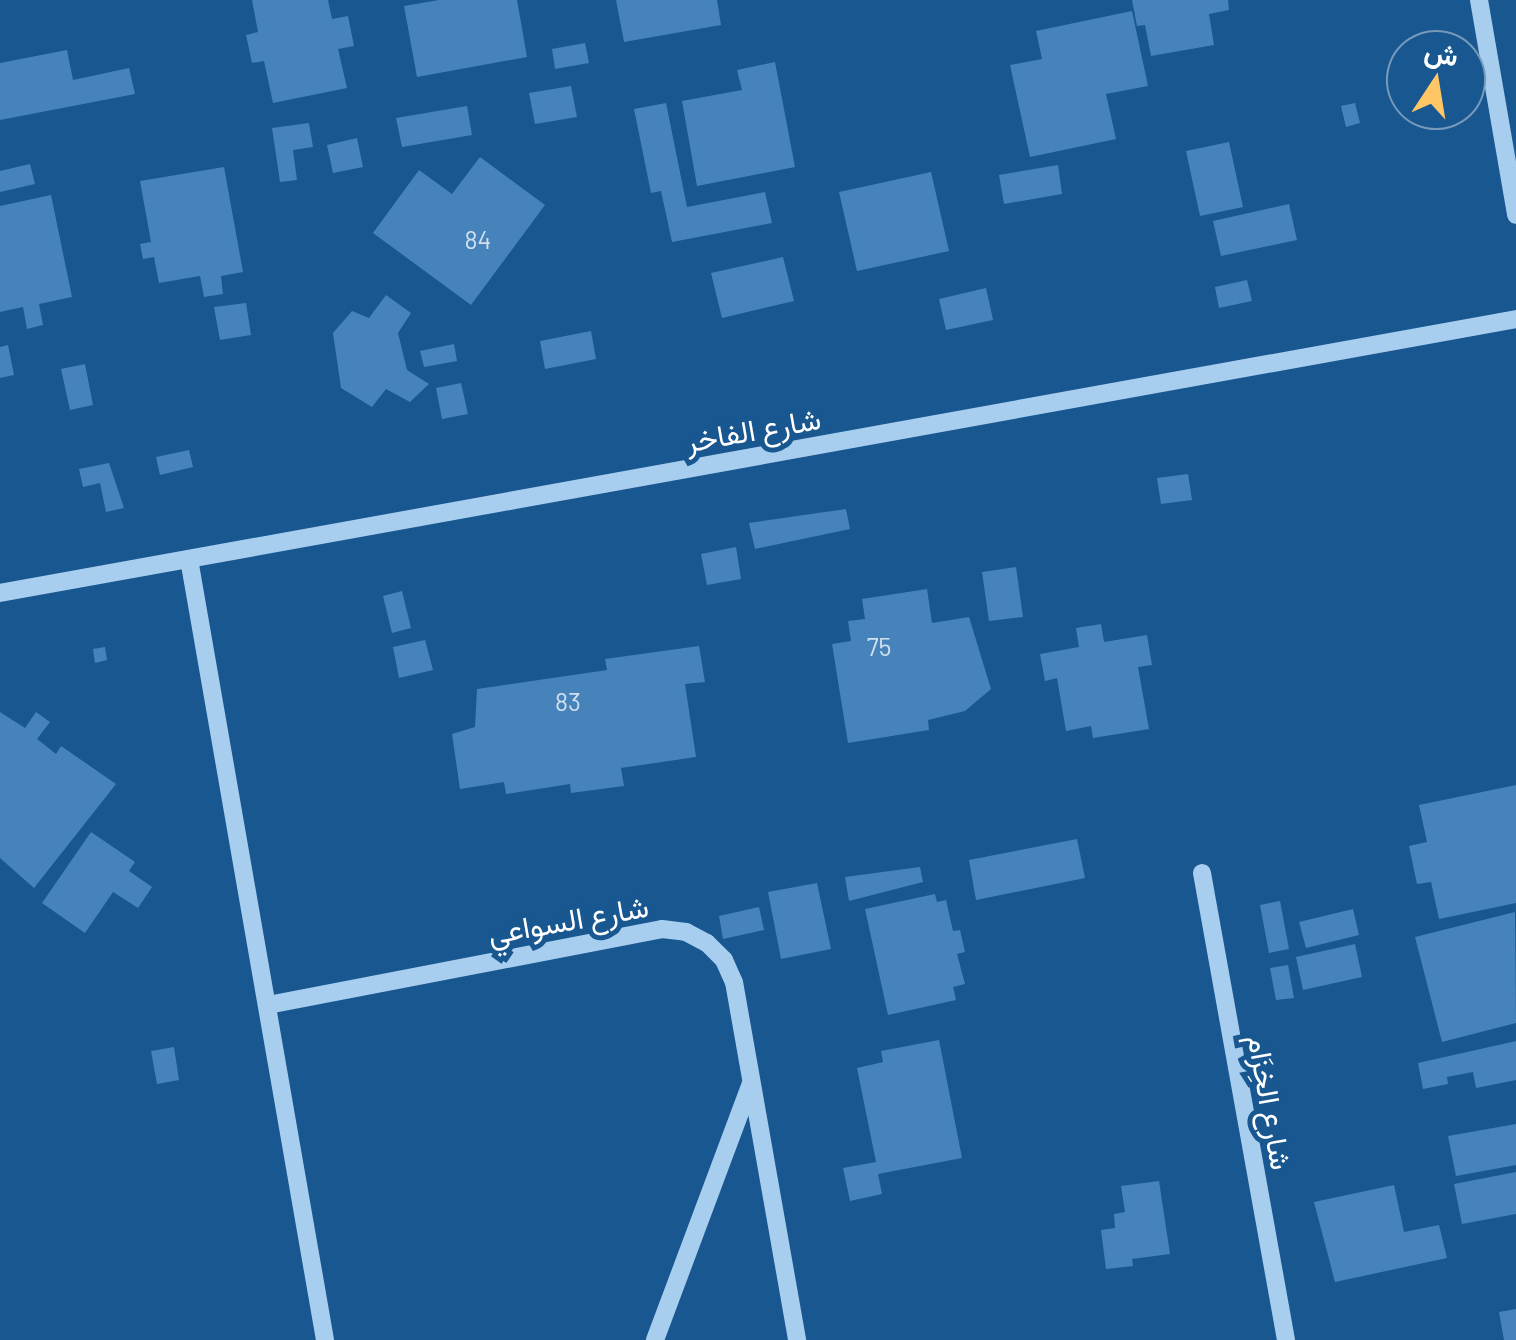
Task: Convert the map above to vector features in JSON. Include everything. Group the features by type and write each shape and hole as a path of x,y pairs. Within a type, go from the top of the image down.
{"street":[{"path":"1478,0 1516,214"},
{"name":"شارع الفاخر","path":"0,593 1516,319"},
{"path":"189,559 325,1340"},
{"name":"شارع الخِزَام","path":"1202,873 1286,1340"},
{"name":"شارع السواعي","path":"268,1004 662,928 686,932 707,943 724,960 734,982 797,1340"},
{"path":"654,1340 752,1080"}],"building":[{"path":"252,0 328,0 332,19 348,16 354,46 338,49 347,88 273,103 264,61 252,63 246,35 258,32"},
{"path":"439,0 517,0 527,57 417,77 404,6"},
{"path":"616,0 717,0 721,25 624,42"},
{"path":"1132,0 1228,0 1229,10 1209,14 1214,45 1151,56 1145,25 1137,26"},
{"path":"1132,11 1148,86 1106,94 1116,139 1030,157 1010,65 1042,59 1036,31"},
{"path":"585,43 589,63 555,69 552,49"},
{"path":"67,50 73,80 129,68 135,94 0,120 0,63"},
{"path":"775,62 795,167 697,186 682,101 742,90 737,70"},
{"path":"571,86 577,117 535,124 529,93"},
{"path":"666,103 687,207 765,192 772,223 672,242 661,191 651,193 634,109"},
{"path":"1355,103 1360,123 1346,127 1341,106"},
{"path":"467,106 472,135 402,147 396,118"},
{"path":"309,123 313,147 293,150 297,180 280,182 272,128"},
{"path":"357,138 363,167 333,173 327,145"},
{"path":"1229,142 1243,207 1200,216 1186,151"},
{"path":"480,157 545,205 471,305 373,233 419,170 452,194"},
{"path":"30,164 35,184 0,192 0,171"},
{"path":"1058,165 1062,194 1004,204 999,175"},
{"path":"224,167 243,272 221,276 223,294 204,297 200,276 159,283 154,257 143,259 140,244 151,242 140,181"},
{"path":"931,172 949,251 857,271 839,192"},
{"path":"51,195 72,297 39,304 43,325 27,329 23,307 0,312 0,206"},
{"path":"1289,204 1297,240 1221,256 1213,221"},
{"path":"783,257 794,301 722,318 711,273"},
{"path":"1247,280 1252,301 1219,308 1215,287"},
{"path":"986,288 993,320 946,330 939,299"},
{"path":"386,295 411,313 398,333 407,370 429,384 410,402 386,389 372,407 341,388 333,333 352,311 369,318"},
{"path":"246,303 251,335 220,340 214,307"},
{"path":"591,331 596,359 545,369 540,341"},
{"path":"454,344 457,361 424,367 420,351"},
{"path":"8,345 14,375 0,378 0,347"},
{"path":"85,364 93,405 70,410 61,369"},
{"path":"461,383 468,414 442,419 436,388"},
{"path":"189,450 193,467 160,475 156,457"},
{"path":"109,463 124,508 106,512 100,483 83,487 79,469"},
{"path":"1188,474 1192,500 1161,504 1157,478"},
{"path":"846,509 850,529 755,549 749,523"},
{"path":"736,547 741,579 707,585 701,554"},
{"path":"1016,567 1023,617 989,621 982,572"},
{"path":"927,589 932,623 969,617 991,689 965,711 928,720 929,730 848,743 832,644 851,641 848,621 865,619 862,599"},
{"path":"402,591 411,628 392,633 383,596"},
{"path":"1101,624 1104,642 1147,635 1152,665 1138,667 1149,729 1093,738 1091,726 1066,731 1057,678 1045,681 1040,654 1079,647 1076,628"},
{"path":"425,640 433,670 399,678 393,647"},
{"path":"699,646 705,682 685,684 696,757 621,768 624,786 571,793 570,784 506,794 504,782 460,789 452,734 475,727 477,689 607,670 605,659"},
{"path":"105,647 107,660 95,663 93,649"},
{"path":"0,712 25,728 36,712 50,722 37,739 56,754 61,746 116,784 34,888 0,858"},
{"path":"1516,785 1516,903 1439,919 1431,882 1417,884 1409,846 1427,842 1419,805"},
{"path":"91,832 135,862 129,871 152,887 138,908 113,892 85,933 42,903"},
{"path":"1077,839 1085,878 976,900 969,860"},
{"path":"920,867 923,882 849,901 845,877"},
{"path":"817,883 831,949 781,959 768,892"},
{"path":"935,894 937,902 946,900 953,931 960,930 965,952 957,954 965,984 953,987 956,1000 888,1015 865,909"},
{"path":"1280,901 1289,949 1269,953 1260,905"},
{"path":"759,907 764,930 723,939 719,916"},
{"path":"1353,909 1359,935 1306,948 1299,922"},
{"path":"1515,912 1516,1023 1442,1042 1415,937"},
{"path":"1355,944 1362,977 1303,990 1296,957"},
{"path":"1288,965 1294,998 1276,1000 1270,968"},
{"path":"939,1040 962,1158 878,1174 882,1194 850,1201 843,1168 876,1162 857,1068 883,1062 881,1051"},
{"path":"1516,1041 1516,1080 1476,1088 1473,1072 1447,1077 1448,1084 1423,1089 1418,1063"},
{"path":"174,1047 179,1080 157,1084 151,1051"},
{"path":"1516,1124 1516,1165 1456,1176 1448,1136"},
{"path":"1516,1172 1516,1214 1462,1224 1454,1184"},
{"path":"1159,1181 1170,1254 1132,1259 1133,1266 1106,1269 1101,1230 1115,1228 1114,1214 1125,1212 1121,1186"},
{"path":"1394,1185 1404,1232 1439,1225 1447,1258 1335,1282 1314,1202"},
{"path":"1516,1309 1516,1340 1504,1340 1499,1312"}]}
